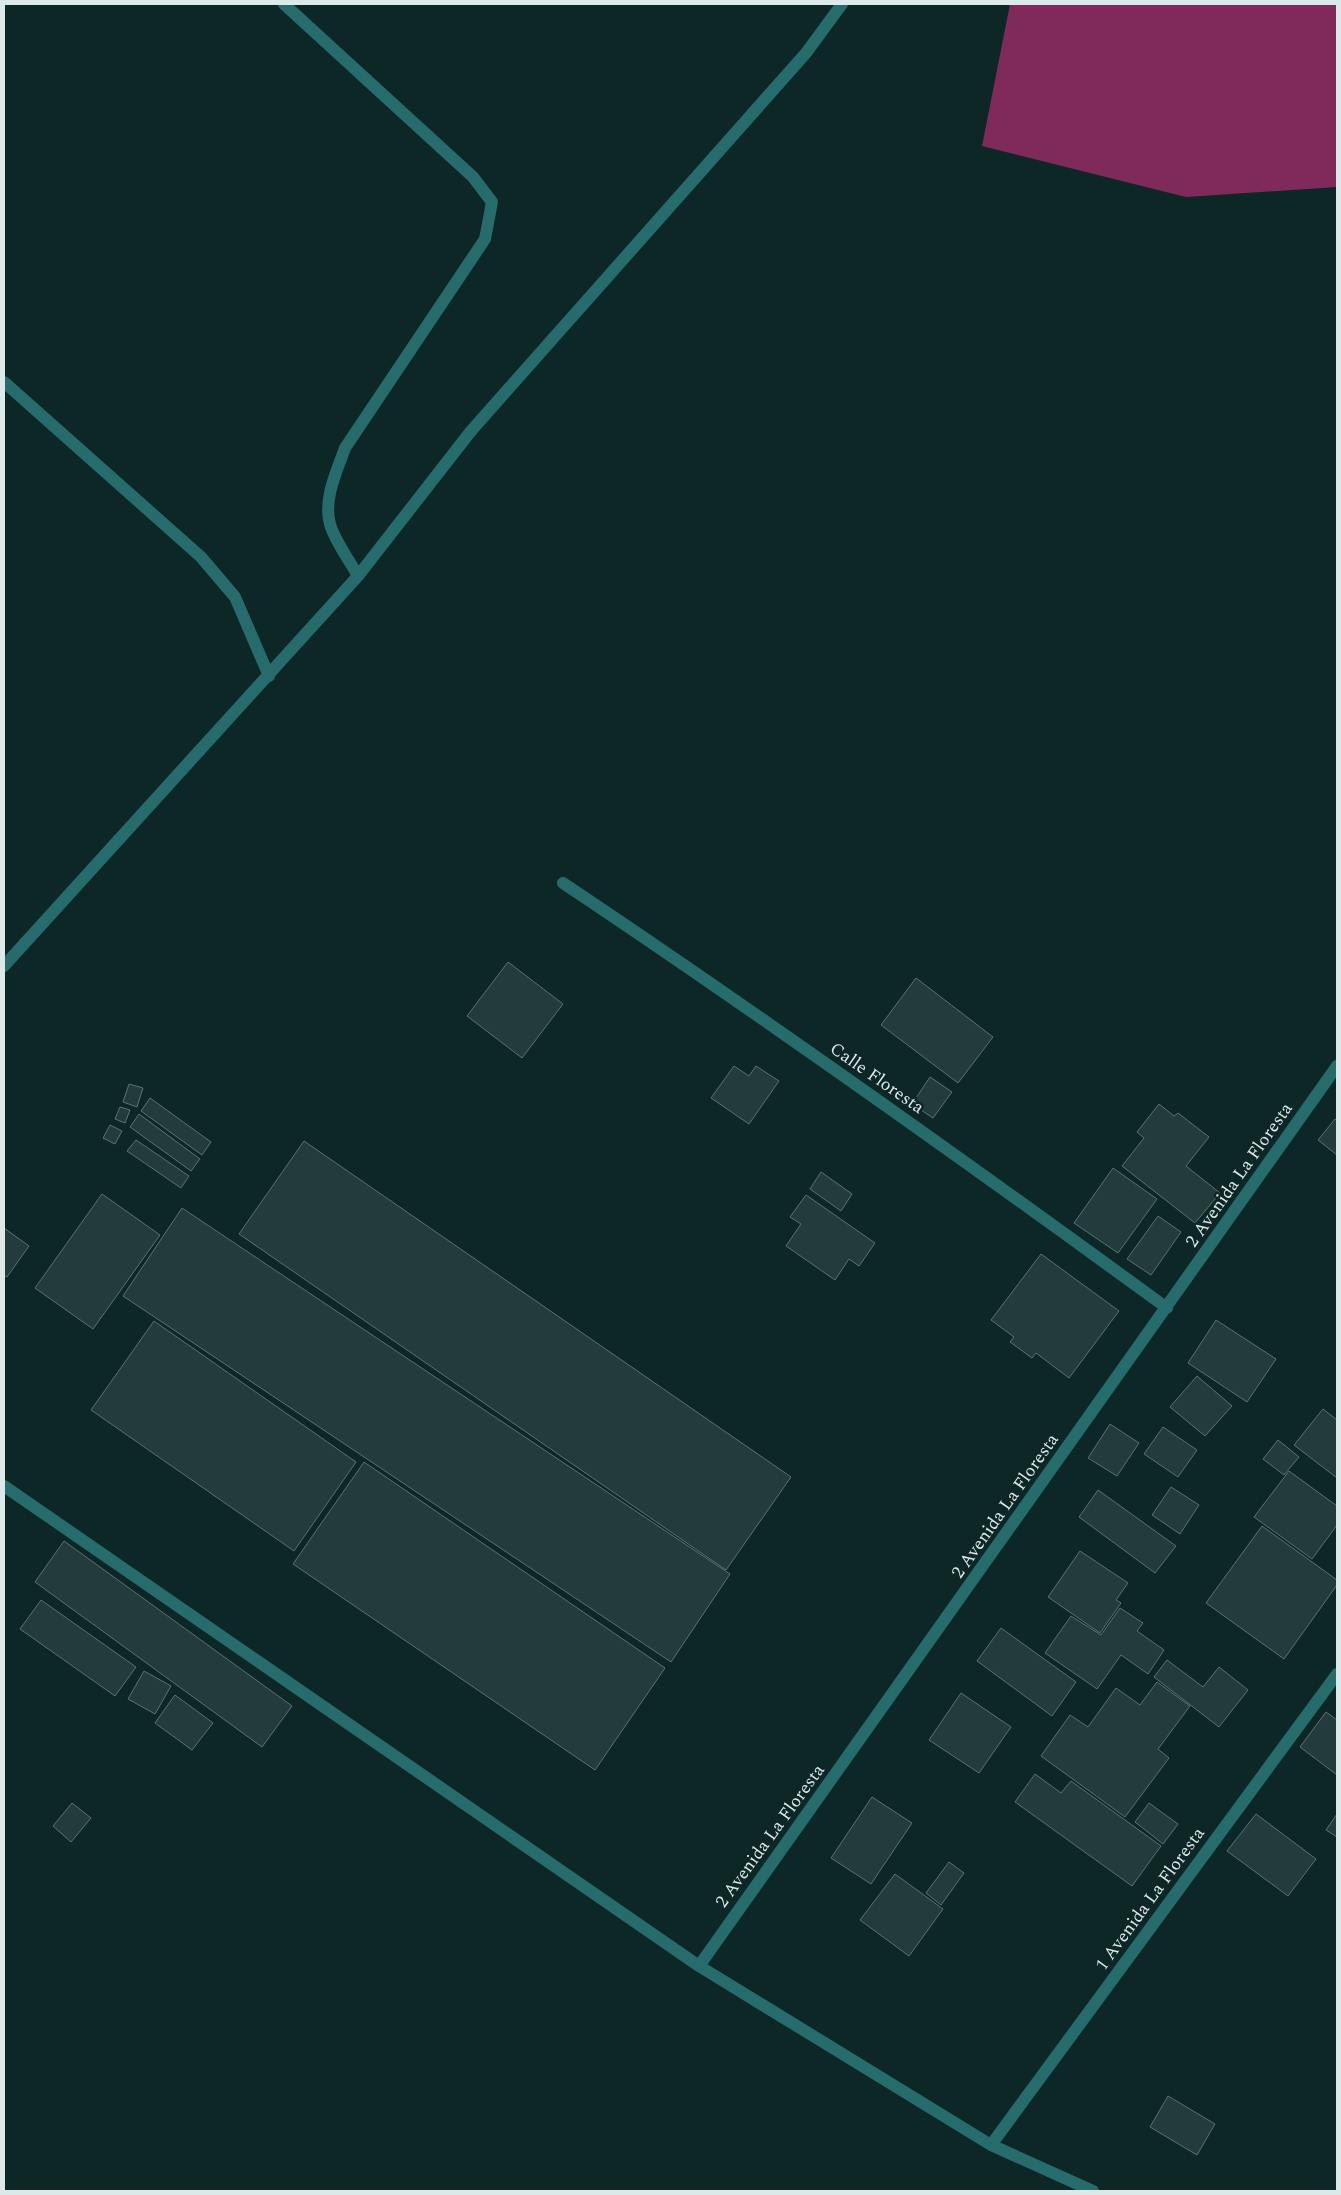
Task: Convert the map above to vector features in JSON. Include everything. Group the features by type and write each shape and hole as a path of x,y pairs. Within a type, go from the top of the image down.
{"street":[{"path":"284,4 473,177 492,202 485,239 345,448 331,486 328,514 330,526 358,576"},
{"path":"4,966 358,576 471,431 806,52 842,4"},
{"path":"4,382 201,557 235,597 269,676"},
{"name":"Calle Floresta","path":"563,883 728,994 997,1184 1166,1308"},
{"name":"2 Avenida La Floresta","path":"700,1966 1337,1066"},
{"path":"4,1486 700,1966 991,2145 1093,2191"},
{"name":"1 Avenida La Floresta","path":"991,2145 1337,1674"}],"shaded area":[{"path":"1010,4 1337,4 1337,187 1186,197 982,146"}],"building":[{"path":"508,962 563,1004 522,1058 467,1016"},
{"path":"916,978 993,1037 958,1083 881,1025"},
{"path":"734,1066 749,1076 756,1066 779,1081 749,1124 711,1098"},
{"path":"930,1077 952,1092 933,1118 912,1104"},
{"path":"129,1084 143,1088 137,1107 123,1102"},
{"path":"150,1098 211,1142 202,1155 141,1111"},
{"path":"1159,1104 1174,1116 1178,1113 1209,1137 1186,1166 1220,1193 1195,1223 1122,1166 1144,1138 1137,1132"},
{"path":"120,1107 130,1110 125,1123 115,1119"},
{"path":"139,1114 200,1159 191,1171 130,1127"},
{"path":"1335,1119 1337,1120 1337,1155 1318,1140"},
{"path":"110,1125 122,1131 115,1144 103,1138"},
{"path":"136,1140 189,1176 181,1188 127,1151"},
{"path":"304,1141 791,1477 726,1570 239,1234"},
{"path":"1113,1168 1157,1199 1118,1253 1074,1223"},
{"path":"821,1172 852,1194 841,1211 810,1189"},
{"path":"102,1194 160,1235 93,1329 35,1288"},
{"path":"806,1195 875,1243 859,1266 849,1259 835,1280 786,1246 801,1224 790,1217"},
{"path":"182,1208 730,1574 671,1662 123,1296"},
{"path":"1158,1216 1181,1232 1151,1275 1127,1259"},
{"path":"4,1228 29,1246 7,1277 4,1275"},
{"path":"1041,1254 1119,1311 1069,1378 1036,1353 1032,1358 1010,1342 1014,1337 991,1320"},
{"path":"1216,1320 1276,1359 1247,1402 1188,1363"},
{"path":"154,1321 356,1462 294,1551 91,1410"},
{"path":"1197,1376 1232,1406 1205,1436 1170,1407"},
{"path":"1323,1409 1337,1420 1337,1478 1294,1445"},
{"path":"1110,1424 1139,1443 1117,1476 1088,1458"},
{"path":"1163,1427 1197,1450 1178,1477 1144,1454"},
{"path":"1278,1440 1299,1457 1284,1475 1263,1459"},
{"path":"364,1462 665,1668 595,1770 293,1564"},
{"path":"1289,1471 1337,1506 1337,1525 1312,1559 1254,1517"},
{"path":"1171,1487 1199,1505 1180,1534 1152,1515"},
{"path":"1098,1490 1176,1546 1155,1573 1079,1517"},
{"path":"1262,1526 1337,1580 1337,1585 1284,1659 1206,1603"},
{"path":"64,1541 292,1706 262,1747 35,1582"},
{"path":"1080,1551 1128,1583 1116,1600 1121,1603 1100,1633 1048,1597"},
{"path":"41,1600 136,1667 115,1696 20,1629"},
{"path":"1120,1608 1143,1623 1137,1631 1164,1650 1148,1674 1121,1655 1097,1689 1045,1653 1071,1616 1101,1635"},
{"path":"1001,1628 1076,1682 1052,1716 977,1661"},
{"path":"1167,1660 1203,1687 1219,1667 1248,1690 1219,1727 1154,1677"},
{"path":"144,1671 171,1686 155,1714 128,1699"},
{"path":"1157,1682 1190,1706 1158,1749 1169,1758 1125,1817 1041,1756 1070,1715 1088,1727 1116,1688 1140,1705"},
{"path":"961,1693 1011,1727 979,1773 929,1740"},
{"path":"175,1695 213,1723 192,1750 155,1723"},
{"path":"1326,1712 1337,1720 1337,1775 1300,1747"},
{"path":"1035,1774 1061,1793 1071,1781 1161,1846 1132,1886 1015,1802"},
{"path":"872,1797 912,1823 871,1884 831,1858"},
{"path":"72,1803 91,1818 71,1842 53,1826"},
{"path":"1149,1803 1178,1824 1163,1844 1135,1822"},
{"path":"1256,1814 1316,1859 1288,1896 1227,1851"},
{"path":"1337,1814 1337,1837 1326,1830"},
{"path":"949,1862 964,1873 941,1905 926,1893"},
{"path":"895,1874 943,1909 909,1956 860,1920"},
{"path":"1168,2096 1215,2124 1197,2155 1150,2127"}]}
